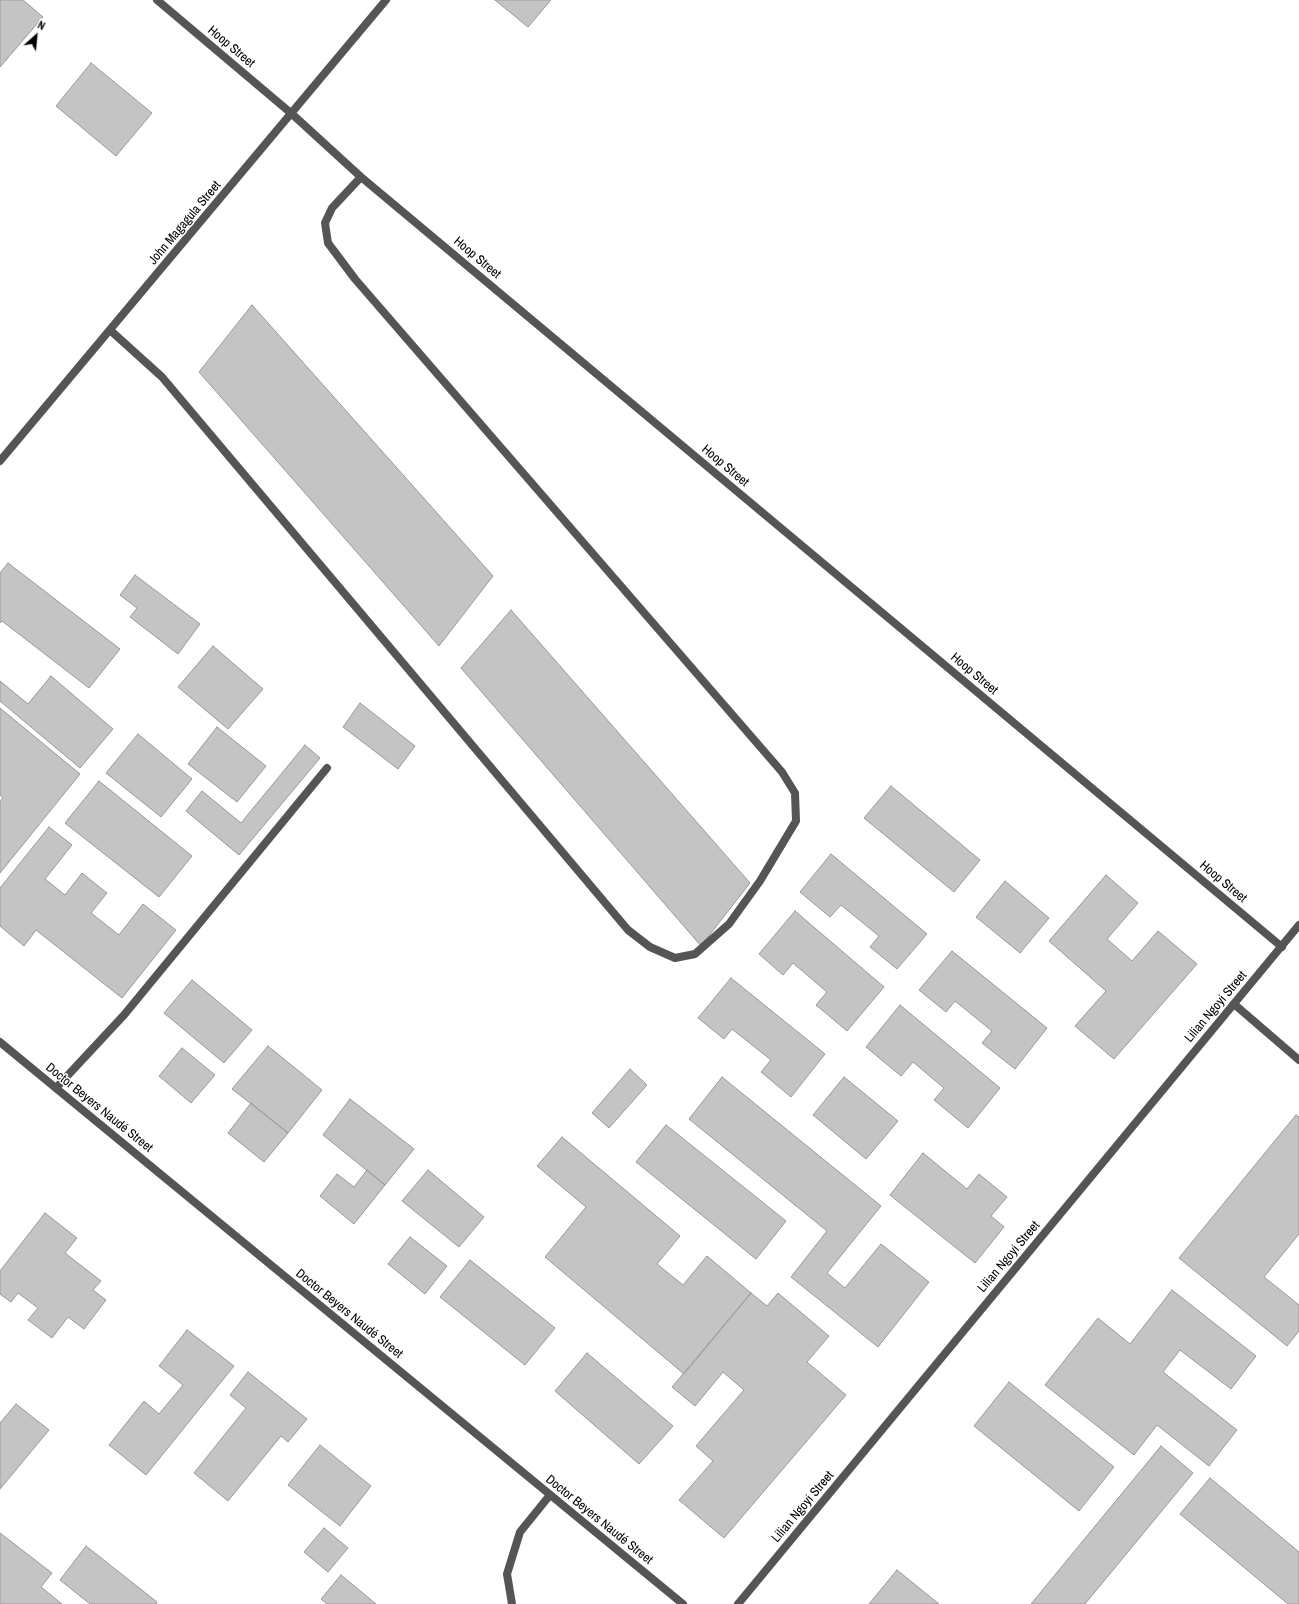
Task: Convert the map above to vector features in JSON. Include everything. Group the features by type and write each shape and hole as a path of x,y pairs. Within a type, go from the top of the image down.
{"street":[{"name":"Hoop Street","path":"157,0 292,114 362,177 1282,947"},
{"name":"John Magagula Street","path":"0,461 386,0"},
{"path":"110,330 162,377 628,930 650,947 675,958 695,954 729,924 760,881 796,821 795,792 782,772 355,278 328,243 325,223 332,208 362,177"},
{"path":"56,1088 124,1015 327,768"},
{"name":"Lilian Ngoyi Street","path":"738,1604 1299,926"},
{"path":"1234,1004 1299,1060"},
{"name":"Doctor Beyers Naudé Street","path":"0,1042 683,1604"},
{"path":"512,1604 507,1574 520,1532 550,1495"}],"building":[{"path":"0,0 23,0 43,17 0,67"},
{"path":"495,0 551,0 528,27"},
{"path":"91,63 152,113 116,156 56,106"},
{"path":"252,305 493,576 439,646 199,372"},
{"path":"8,563 120,649 89,688 2,621 0,623 0,573"},
{"path":"135,575 200,624 178,654 130,617 137,608 120,595"},
{"path":"511,610 750,883 701,946 461,668"},
{"path":"213,646 263,689 228,729 178,687"},
{"path":"51,676 113,729 80,768 0,701 0,681 28,704"},
{"path":"360,703 415,746 398,769 343,727"},
{"path":"0,708 80,774 0,873 0,801 3,798 0,795"},
{"path":"217,727 266,766 237,802 188,764"},
{"path":"138,734 192,779 161,817 106,773"},
{"path":"305,745 320,758 239,855 186,811 202,791 241,823"},
{"path":"99,781 192,856 159,897 65,823"},
{"path":"891,786 980,860 954,892 864,818"},
{"path":"49,827 72,845 45,879 65,895 82,873 107,893 91,913 119,935 143,904 176,930 122,998 36,930 24,946 0,926 0,888"},
{"path":"831,854 927,934 897,969 870,947 879,936 841,905 830,917 800,892"},
{"path":"1106,875 1138,903 1107,939 1132,961 1158,931 1197,964 1114,1059 1075,1026 1106,991 1049,941"},
{"path":"1005,881 1049,918 1020,953 976,917"},
{"path":"795,911 884,987 847,1031 816,1005 827,992 793,963 783,975 759,954"},
{"path":"952,951 1047,1028 1015,1069 982,1043 992,1031 955,1001 946,1012 919,990"},
{"path":"731,978 825,1054 791,1097 761,1072 771,1060 732,1029 724,1039 698,1018"},
{"path":"192,980 252,1030 224,1063 164,1013"},
{"path":"900,1005 1000,1088 968,1128 934,1100 944,1088 913,1062 901,1076 866,1047"},
{"path":"268,1046 322,1090 288,1133 232,1089"},
{"path":"182,1048 215,1075 191,1103 159,1076"},
{"path":"630,1069 647,1085 609,1128 592,1113"},
{"path":"722,1077 881,1206 827,1273 845,1288 881,1244 929,1282 878,1347 791,1277 827,1231 689,1119"},
{"path":"844,1077 898,1121 866,1159 813,1115"},
{"path":"350,1099 414,1149 385,1185 323,1135"},
{"path":"251,1103 288,1133 264,1162 228,1133"},
{"path":"1296,1115 1299,1117 1299,1234 1264,1277 1299,1305 1299,1331 1287,1346 1179,1258"},
{"path":"666,1125 786,1221 756,1259 636,1162"},
{"path":"562,1137 680,1236 657,1264 683,1285 707,1256 751,1293 684,1374 545,1257 586,1207 537,1166"},
{"path":"923,1153 967,1189 979,1174 1007,1197 991,1216 1004,1227 975,1263 890,1195"},
{"path":"367,1170 385,1185 354,1224 320,1196 337,1174 354,1187"},
{"path":"428,1170 484,1217 459,1247 402,1201"},
{"path":"45,1213 77,1238 65,1253 101,1281 93,1290 106,1300 84,1329 68,1317 52,1338 28,1320 38,1308 18,1293 11,1302 0,1294 0,1271"},
{"path":"410,1237 447,1266 425,1294 388,1264"},
{"path":"470,1260 555,1328 525,1365 440,1297"},
{"path":"1172,1290 1256,1356 1231,1389 1180,1350 1163,1372 1237,1430 1209,1466 1157,1425 1134,1455 1045,1385 1098,1318 1130,1344"},
{"path":"751,1293 767,1306 778,1293 829,1336 807,1362 846,1395 724,1538 679,1500 713,1461 696,1446 744,1390 723,1372 695,1406 672,1387"},
{"path":"187,1330 234,1366 146,1475 109,1445 144,1401 159,1414 183,1385 159,1366"},
{"path":"587,1353 673,1426 639,1464 555,1391"},
{"path":"248,1372 307,1419 288,1442 281,1436 228,1501 194,1473 246,1408 230,1395"},
{"path":"1009,1382 1114,1467 1079,1511 974,1426"},
{"path":"16,1404 49,1430 0,1489 0,1423"},
{"path":"320,1445 371,1486 340,1526 288,1485"},
{"path":"1161,1446 1193,1473 1085,1604 1031,1604"},
{"path":"1210,1478 1299,1552 1299,1604 1288,1604 1180,1514"},
{"path":"324,1528 348,1548 328,1572 304,1552"},
{"path":"0,1533 52,1573 41,1587 62,1604 0,1604"},
{"path":"86,1546 157,1602 156,1604 90,1604 60,1580"},
{"path":"897,1570 939,1604 869,1604"},
{"path":"341,1575 376,1604 327,1604 321,1599"}]}
